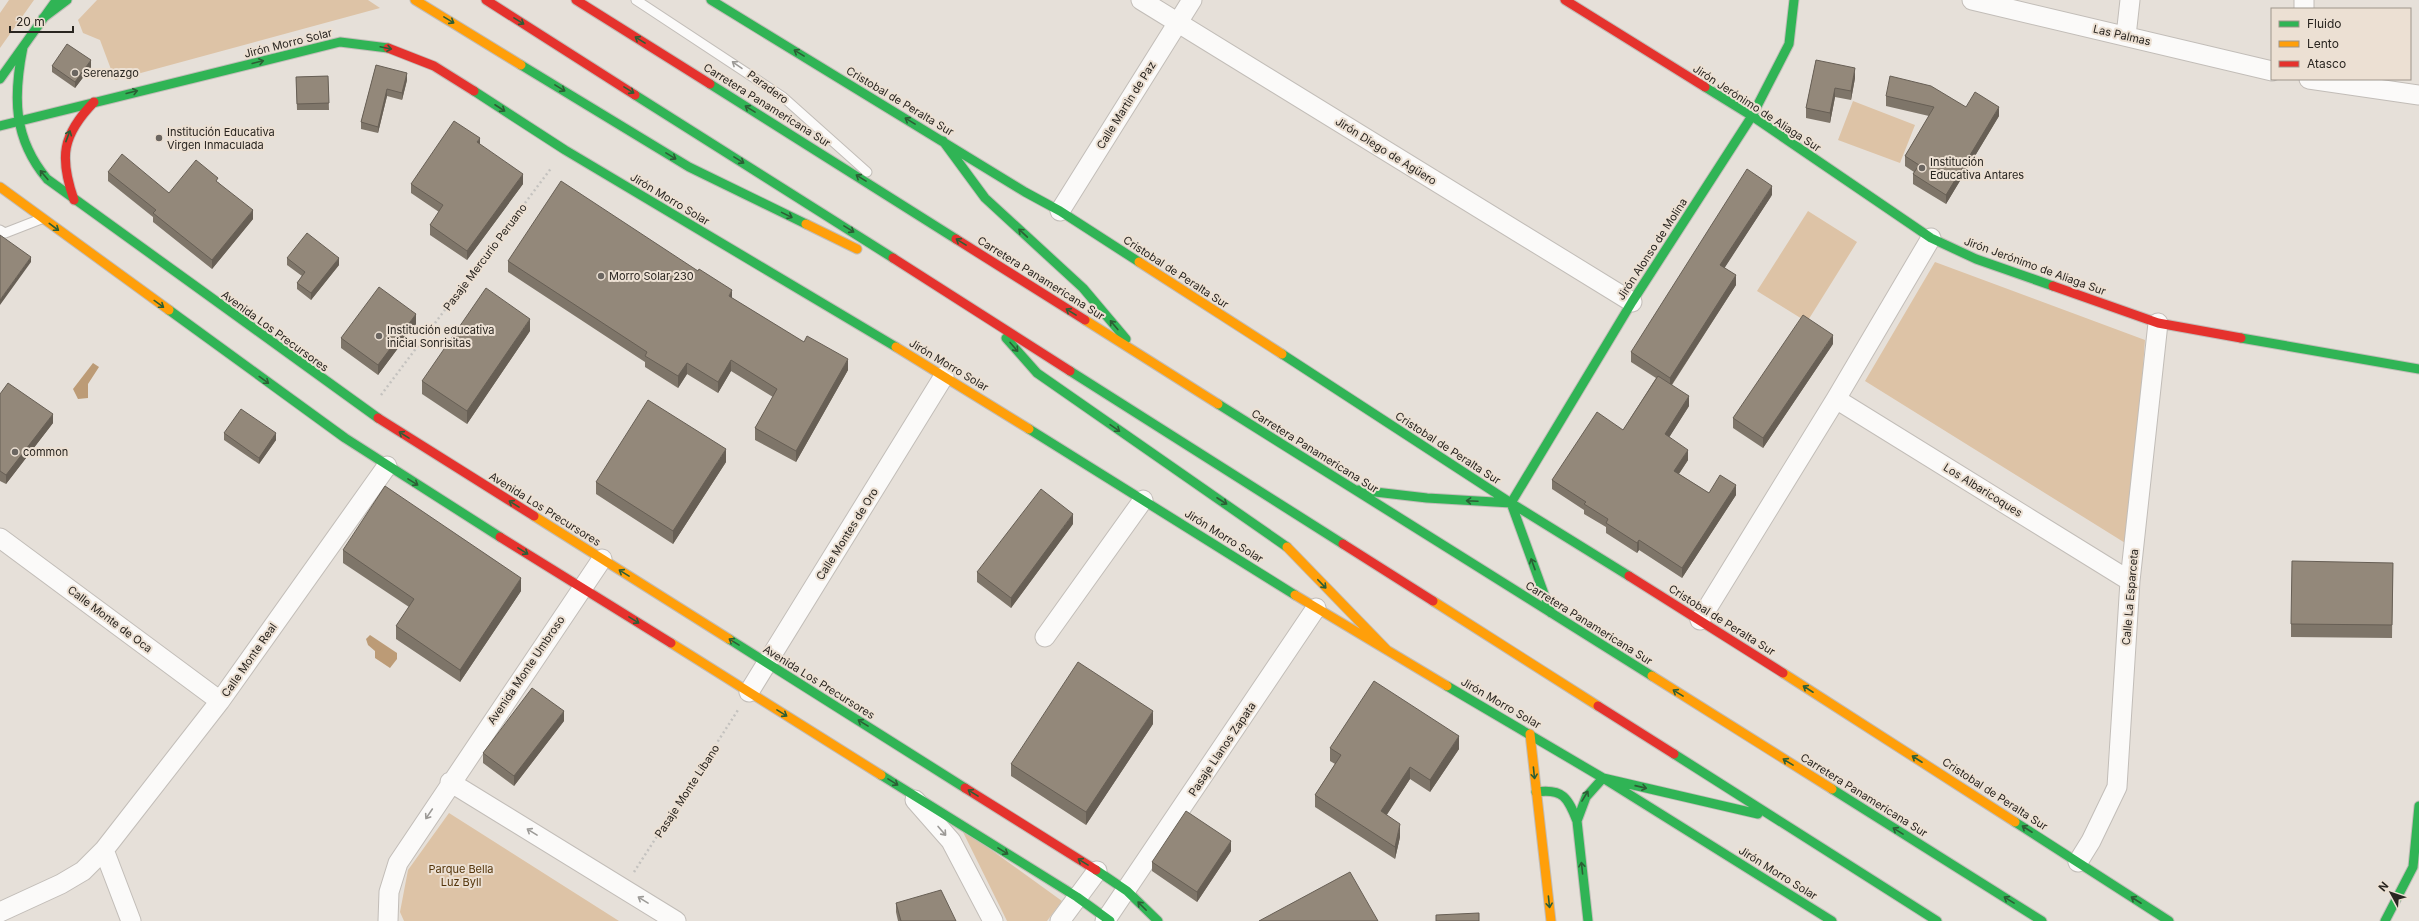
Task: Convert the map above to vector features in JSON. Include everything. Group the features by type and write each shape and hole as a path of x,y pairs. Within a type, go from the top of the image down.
{"main road":[{"path":"0,79 56,0"},
{"path":"43,18 67,0"},
{"path":"416,0 689,167 954,296"},
{"path":"486,0 1937,921"},
{"name":"Carretera Panamericana Sur","path":"576,0 1352,489 2042,921"},
{"name":"Cristobal de Peralta Sur","path":"711,0 1025,192 1060,211 1510,503 1700,620 2169,921"},
{"name":"Jirón Jerónimo de Aliaga Sur","path":"1564,0 1752,116 1931,238 1976,259 2158,323 2419,369"},
{"name":"Jirón Alonso de Molina","path":"1510,503 1632,302 1752,116 1789,44 1794,0"},
{"name":"Jirón Morro Solar","path":"0,126 18,120 340,42 388,48 434,66 565,150 944,376 1316,608 1603,778 1832,921"},
{"name":"Avenida Los Precursores","path":"23,47 16,87 18,120 25,145 33,161 47,179 74,200 368,412 1097,871 1127,891 1158,921"},
{"path":"74,200 65,177 63,156 68,135 79,115 94,102"},
{"path":"943,141 985,198 1083,288 1139,355"},
{"path":"0,187 89,253 387,466 1077,897 1108,920"},
{"path":"93,223 107,225"},
{"path":"79,234 79,240 89,253"},
{"path":"988,318 1037,373 1286,546 1387,650"},
{"path":"1352,489 1427,498 1510,503 1551,613"},
{"path":"1530,734 1551,921"},
{"path":"1588,921 1577,821 1579,807 1587,792 1603,778 1774,818"},
{"path":"1536,792 1549,790 1559,792 1569,800 1577,821"},
{"path":"2385,921 2416,868 2419,806"}],"street":[{"name":"Jirón Diego de Agüero","path":"1141,0 1632,302"},
{"name":"Calle Martin de Paz","path":"1060,211 1192,0"},
{"name":"Las Palmas","path":"1972,0 2271,71"},
{"path":"2126,36 2130,0"},
{"path":"2315,80 2419,95"},
{"path":"1700,620 1836,399 1931,238"},
{"name":"Calle La Esparceta","path":"2078,862 2091,841 2117,787 2130,581 2158,323"},
{"name":"Calle Montes de Oro","path":"749,692 944,376"},
{"name":"Los Albaricoques","path":"1836,399 2130,581"},
{"name":"Calle Monte Real","path":"0,912 61,884 83,871 104,850 220,701 387,466"},
{"path":"1046,637 1143,500"},
{"name":"Calle Monte de Oca","path":"0,538 220,701"},
{"name":"Avenida Monte Umbroso","path":"388,921 389,892 398,863 450,782 602,559"},
{"name":"Pasaje Llanos Zapata","path":"1108,920 1316,608"},
{"path":"450,782 676,921"},
{"path":"908,791 951,841 993,921"},
{"path":"104,850 131,921"},
{"path":"1060,921 1097,871"}],"lane":[{"name":"Paradero","path":"636,0 783,97 906,207"},
{"path":"2,234 42,218"}],"path":[{"name":"Pasaje Mercurio Peruano","path":"368,412 565,150"},
{"name":"Pasaje Monte Líbano","path":"624,889 749,692"}],"green space":[{"path":"9,0 34,0 0,48 0,13"},
{"path":"97,0 368,0 380,8 115,80 100,40 83,33 78,20"},
{"path":"1853,101 1915,125 1900,163 1838,140"},
{"path":"1808,211 1857,242 1807,322 1757,291"},
{"path":"1935,262 2145,340 2130,546 1865,381"},
{"name":"Parque Bella Luz Byll","path":"449,813 619,921 404,921 400,912 408,870"},
{"path":"961,828 1062,901 1047,921 1007,921"}],"shaded area":[{"path":"93,363 99,367 88,384 88,398 78,399 73,389"},
{"path":"370,635 397,653 397,659 390,668 375,658 375,651 368,645 366,639"}],"building":[{"path":"67,44 91,60 75,82 52,66"},
{"path":"1816,60 1855,68 1851,91 1835,88 1830,113 1806,108"},
{"path":"376,65 407,73 402,93 387,89 378,127 361,122"},
{"path":"328,76 329,103 297,104 296,77"},
{"path":"1890,76 1931,86 1966,107 1975,92 1999,107 1946,195 1913,174 1919,165 1905,156 1934,107 1886,96"},
{"path":"454,121 480,138 477,142 523,174 467,251 430,225 443,205 411,184"},
{"path":"122,154 169,193 196,160 218,178 216,181 253,210 212,260 153,213 156,210 108,172"},
{"path":"1747,169 1772,186 1720,265 1736,275 1670,378 1631,352"},
{"path":"561,181 698,271 699,269 732,290 729,296 804,342 807,336 848,359 796,451 755,428 777,389 731,360 718,382 687,363 678,376 645,356 647,352 508,261"},
{"path":"307,233 339,258 311,293 297,283 305,272 287,258"},
{"path":"0,235 31,257 0,300"},
{"name":"Institución educativa inicial Sonrisitas","path":"379,287 416,314 378,365 341,338"},
{"path":"486,288 530,319 467,411 422,381"},
{"path":"1803,315 1833,335 1763,438 1733,418"},
{"path":"1658,376 1689,396 1665,434 1688,450 1674,471 1709,493 1720,475 1736,485 1682,568 1639,540 1637,543 1606,523 1608,519 1584,504 1586,502 1552,480 1597,412 1623,430"},
{"name":"common","path":"8,383 53,414 6,475 0,471 0,394"},
{"path":"648,400 726,449 673,531 596,482"},
{"path":"241,409 276,433 259,458 224,433"},
{"path":"385,486 521,578 460,670 396,626 414,599 343,550"},
{"path":"1041,489 1073,514 1011,598 977,572"},
{"path":"2292,561 2393,563 2392,625 2291,624"},
{"path":"1078,662 1153,711 1086,812 1011,764"},
{"path":"1374,681 1459,736 1430,780 1410,767 1381,811 1400,824 1395,847 1315,795 1341,755 1330,748"},
{"path":"532,688 564,711 514,776 483,753"},
{"path":"1186,811 1231,841 1197,892 1152,862"},
{"path":"1350,872 1378,921 1259,921"},
{"path":"941,890 956,921 901,921 896,903"},
{"path":"1479,913 1479,921 1436,921 1436,915"}],"traffic: fast":[{"path":"43,18 67,0"},
{"path":"711,0 1025,192 1060,211 1139,262"},
{"path":"1511,503 1632,302 1752,116 1789,44 1794,0"},
{"path":"0,79 55,2"},
{"path":"0,126 340,42 388,48"},
{"path":"23,47 18,83 18,116 28,148 36,164 47,179 378,418"},
{"path":"521,65 689,167 806,224"},
{"path":"710,84 956,239"},
{"path":"1705,87 1752,116 1931,238 1976,259 2053,286"},
{"path":"474,91 565,150 896,347"},
{"path":"635,95 893,258"},
{"path":"943,141 985,198 1083,288 1126,339"},
{"path":"169,310 345,438 500,537"},
{"path":"1006,338 1037,373 1287,547"},
{"path":"2241,338 2419,369"},
{"path":"1282,354 1511,503 1629,576"},
{"path":"1070,371 1343,544"},
{"path":"1218,404 1652,676"},
{"path":"1029,429 1295,595"},
{"path":"1358,490 1427,498 1511,503 1551,613"},
{"path":"729,639 965,788"},
{"path":"1447,686 1603,778 1832,921"},
{"path":"1674,754 1937,921"},
{"path":"881,775 1077,897 1110,921"},
{"path":"1588,921 1577,821 1586,797 1603,778"},
{"path":"1603,778 1758,814"},
{"path":"1832,789 2042,921"},
{"path":"1536,792 1553,792 1563,796 1571,806 1577,821"},
{"path":"2385,921 2413,867 2419,806"},
{"path":"2015,822 2169,921"},
{"path":"1096,870 1127,891 1158,921"}],"traffic: slow":[{"path":"415,0 521,65"},
{"path":"0,187 169,310"},
{"path":"806,224 857,249"},
{"path":"1139,262 1282,354"},
{"path":"1085,320 1218,404"},
{"path":"896,347 1029,429"},
{"path":"534,516 729,639"},
{"path":"1287,547 1387,650"},
{"path":"1295,595 1447,686"},
{"path":"1433,601 1598,706"},
{"path":"671,643 881,775"},
{"path":"1783,673 2015,822"},
{"path":"1652,676 1832,789"},
{"path":"1530,734 1551,921"}],"traffic: jam":[{"path":"486,0 635,95"},
{"path":"576,0 710,84"},
{"path":"1565,0 1705,87"},
{"path":"388,48 434,66 474,91"},
{"path":"74,200 66,171 66,147 75,125 94,102"},
{"path":"956,239 1085,320"},
{"path":"893,258 1070,371"},
{"path":"2053,286 2158,323 2241,338"},
{"path":"378,418 534,516"},
{"path":"500,537 671,643"},
{"path":"1343,544 1433,601"},
{"path":"1629,576 1783,673"},
{"path":"1598,706 1674,754"},
{"path":"965,788 1096,870"}],"place":[{"name":"Serenazgo","path":"75,73"},
{"name":"Institución Educativa Virgen Inmaculada","path":"159,138"},
{"name":"Institución Educativa Antares","path":"1922,168"},
{"name":"Morro Solar 230","path":"601,276"},
{"name":"Institución educativa inicial Sonrisitas","path":"379,336"},
{"name":"common","path":"15,452"}]}
